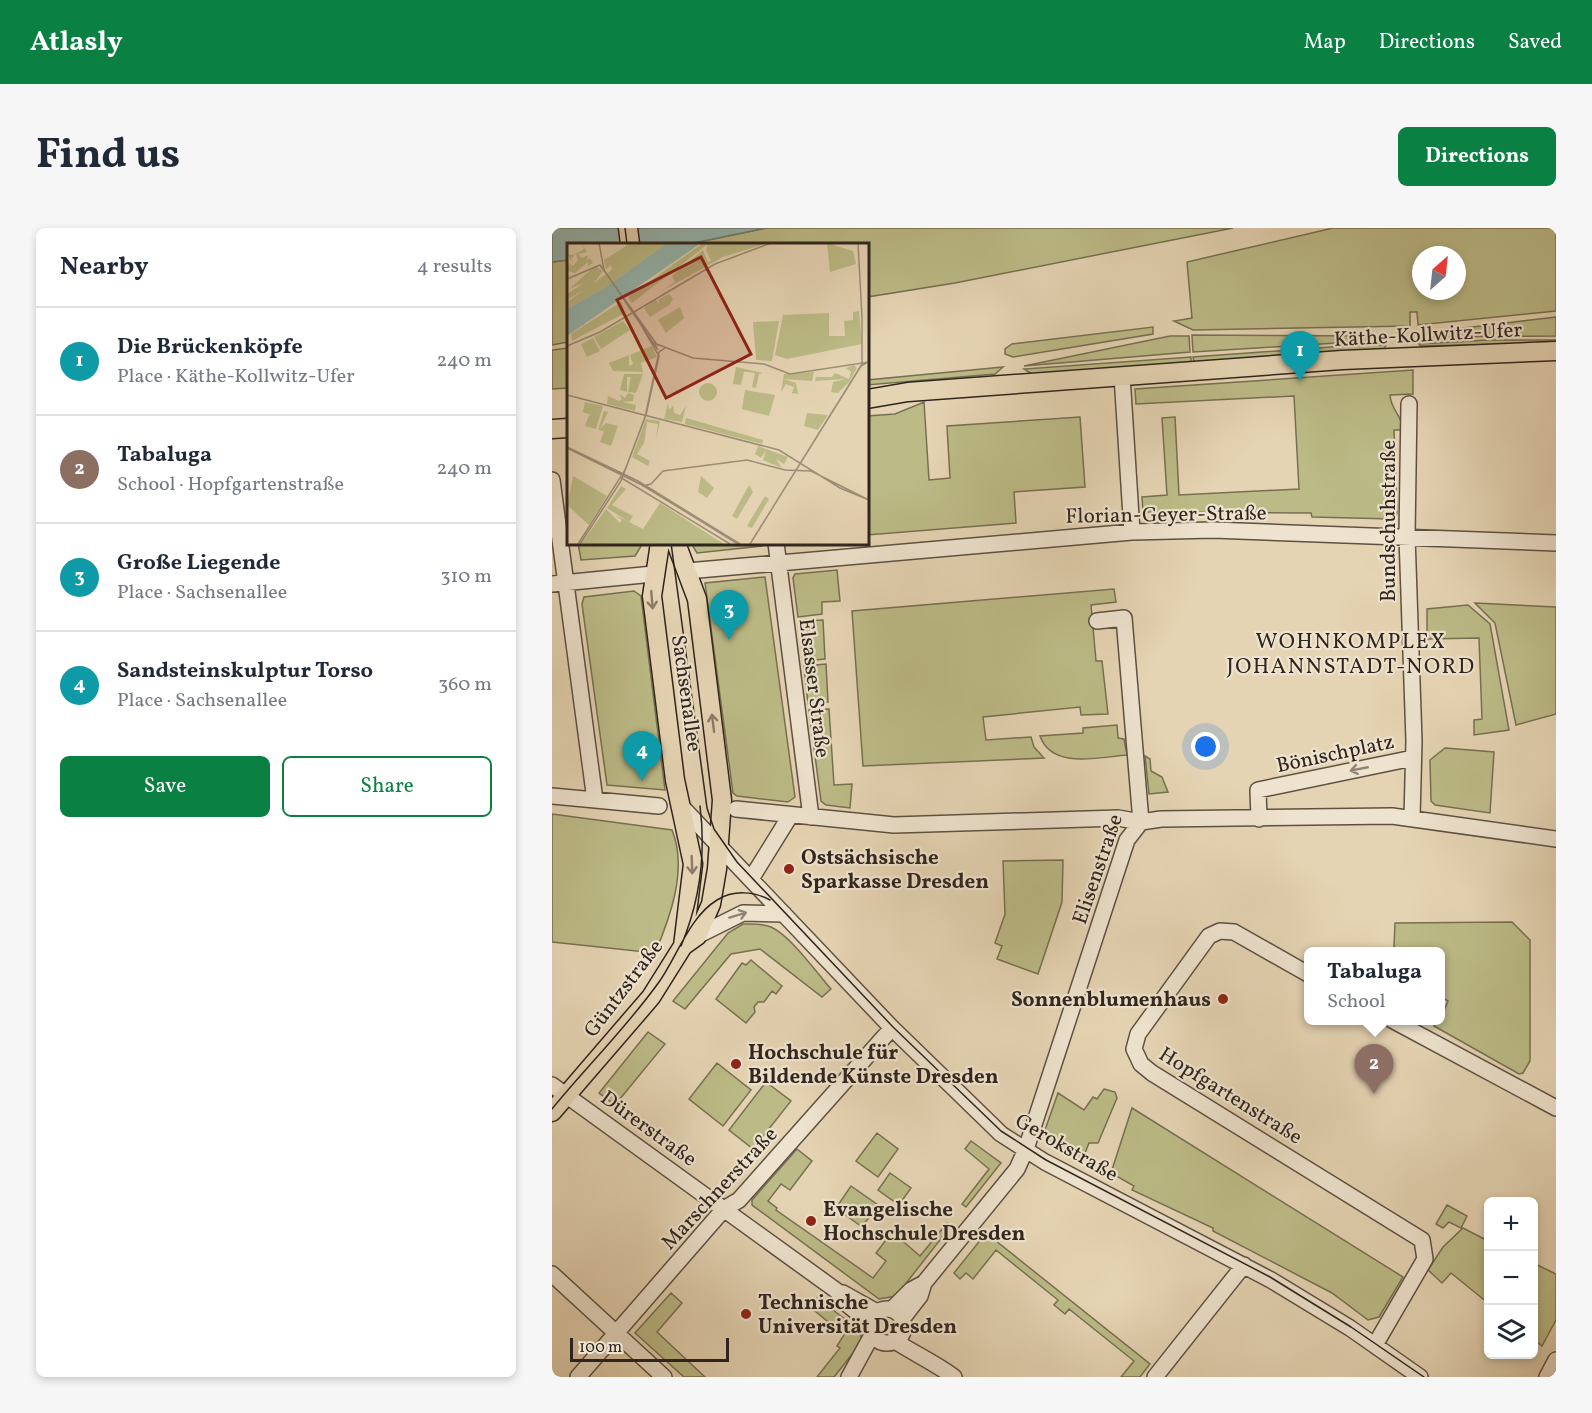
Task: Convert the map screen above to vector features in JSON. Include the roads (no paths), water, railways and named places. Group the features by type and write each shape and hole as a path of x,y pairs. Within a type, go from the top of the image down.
{"main road":[{"path":"628,228 630,243"},
{"name":"Käthe-Kollwitz-Ufer","path":"868,399 908,392 1388,357 1556,351"},
{"path":"552,429 567,428"},
{"name":"Sachsenallee","path":"660,544 653,574 653,606 681,811"},
{"name":"Sachsenallee","path":"676,544 698,610 721,780 729,810 719,844"},
{"name":"Güntzstraße","path":"681,811 689,838 693,864 690,941"},
{"name":"Güntzstraße","path":"552,1112 560,1089 651,997 690,941 714,894 719,844"}],"street":[{"path":"1122,376 1132,532"},
{"name":"Bundschuhstraße","path":"1409,404 1407,536 1413,758 1412,819"},
{"path":"552,480 560,583 596,800"},
{"name":"Florian-Geyer-Straße","path":"687,571 1132,532 1213,530 1407,536 1427,540 1556,543"},
{"name":"Elsasser Straße","path":"776,544 811,817"},
{"path":"560,583 653,574"},
{"name":"Elisenstraße","path":"851,1377 911,1290 924,1283 1014,1174 1025,1151 1127,840 1141,822 1124,618 1096,621"},
{"name":"Bönischplatz","path":"1259,819 1258,790 1413,758"},
{"path":"552,796 659,806"},
{"path":"729,810 894,825 1118,818 1141,822 1161,819 1392,816 1556,839"},
{"name":"Gerokstraße","path":"681,811 719,844 892,1028 1001,1134 1025,1151 1244,1265 1318,1308 1420,1377"},
{"path":"751,879 790,816"},
{"path":"690,941 743,913 784,914"},
{"name":"Hopfgartenstraße","path":"1304,972 1234,932 1220,931 1209,936 1138,1034 1134,1049 1141,1064 1152,1073 1422,1240 1425,1259 1374,1345"},
{"path":"1401,1025 1556,1108"},
{"name":"Marschnerstraße","path":"578,1377 724,1209 739,1200 892,1028"},
{"name":"Dürerstraße","path":"560,1089 837,1291 843,1301 887,1327 919,1357 930,1359 954,1377"},
{"path":"1155,1377 1244,1265"},
{"path":"552,1274 664,1377"},
{"path":"1547,1377 1556,1360"}],"water":[{"path":"552,228 766,228 694,243 567,243 567,260 552,262"}],"tram line":[{"path":"625,228 627,243"},
{"path":"671,544 707,808 714,829 737,862 893,1027 1001,1131 1046,1160 1270,1277 1351,1327 1424,1377"},
{"path":"681,946 693,912 700,877 702,860 700,806"},
{"path":"552,1109 647,999 666,972 691,927 707,907 723,897 737,893 750,893 770,900"}],"place":[{"name":"Die Brückenköpfe","path":"1300,381"},
{"name":"Große Liegende","path":"729,640"},
{"name":"Sandsteinskulptur Torso","path":"642,781"},
{"name":"Ostsächsische Sparkasse Dresden","path":"789,869"},
{"name":"Sonnenblumenhaus","path":"1223,999"},
{"name":"Hochschule für Bildende Künste Dresden","path":"736,1064"},
{"name":"Tabaluga","path":"1374,1094"},
{"name":"Evangelische Hochschule Dresden","path":"811,1221"},
{"name":"Technische Universität Dresden","path":"746,1314"}],"district":[{"name":"WOHNKOMPLEX JOHANNSTADT-NORD","path":"1351,653"}]}
